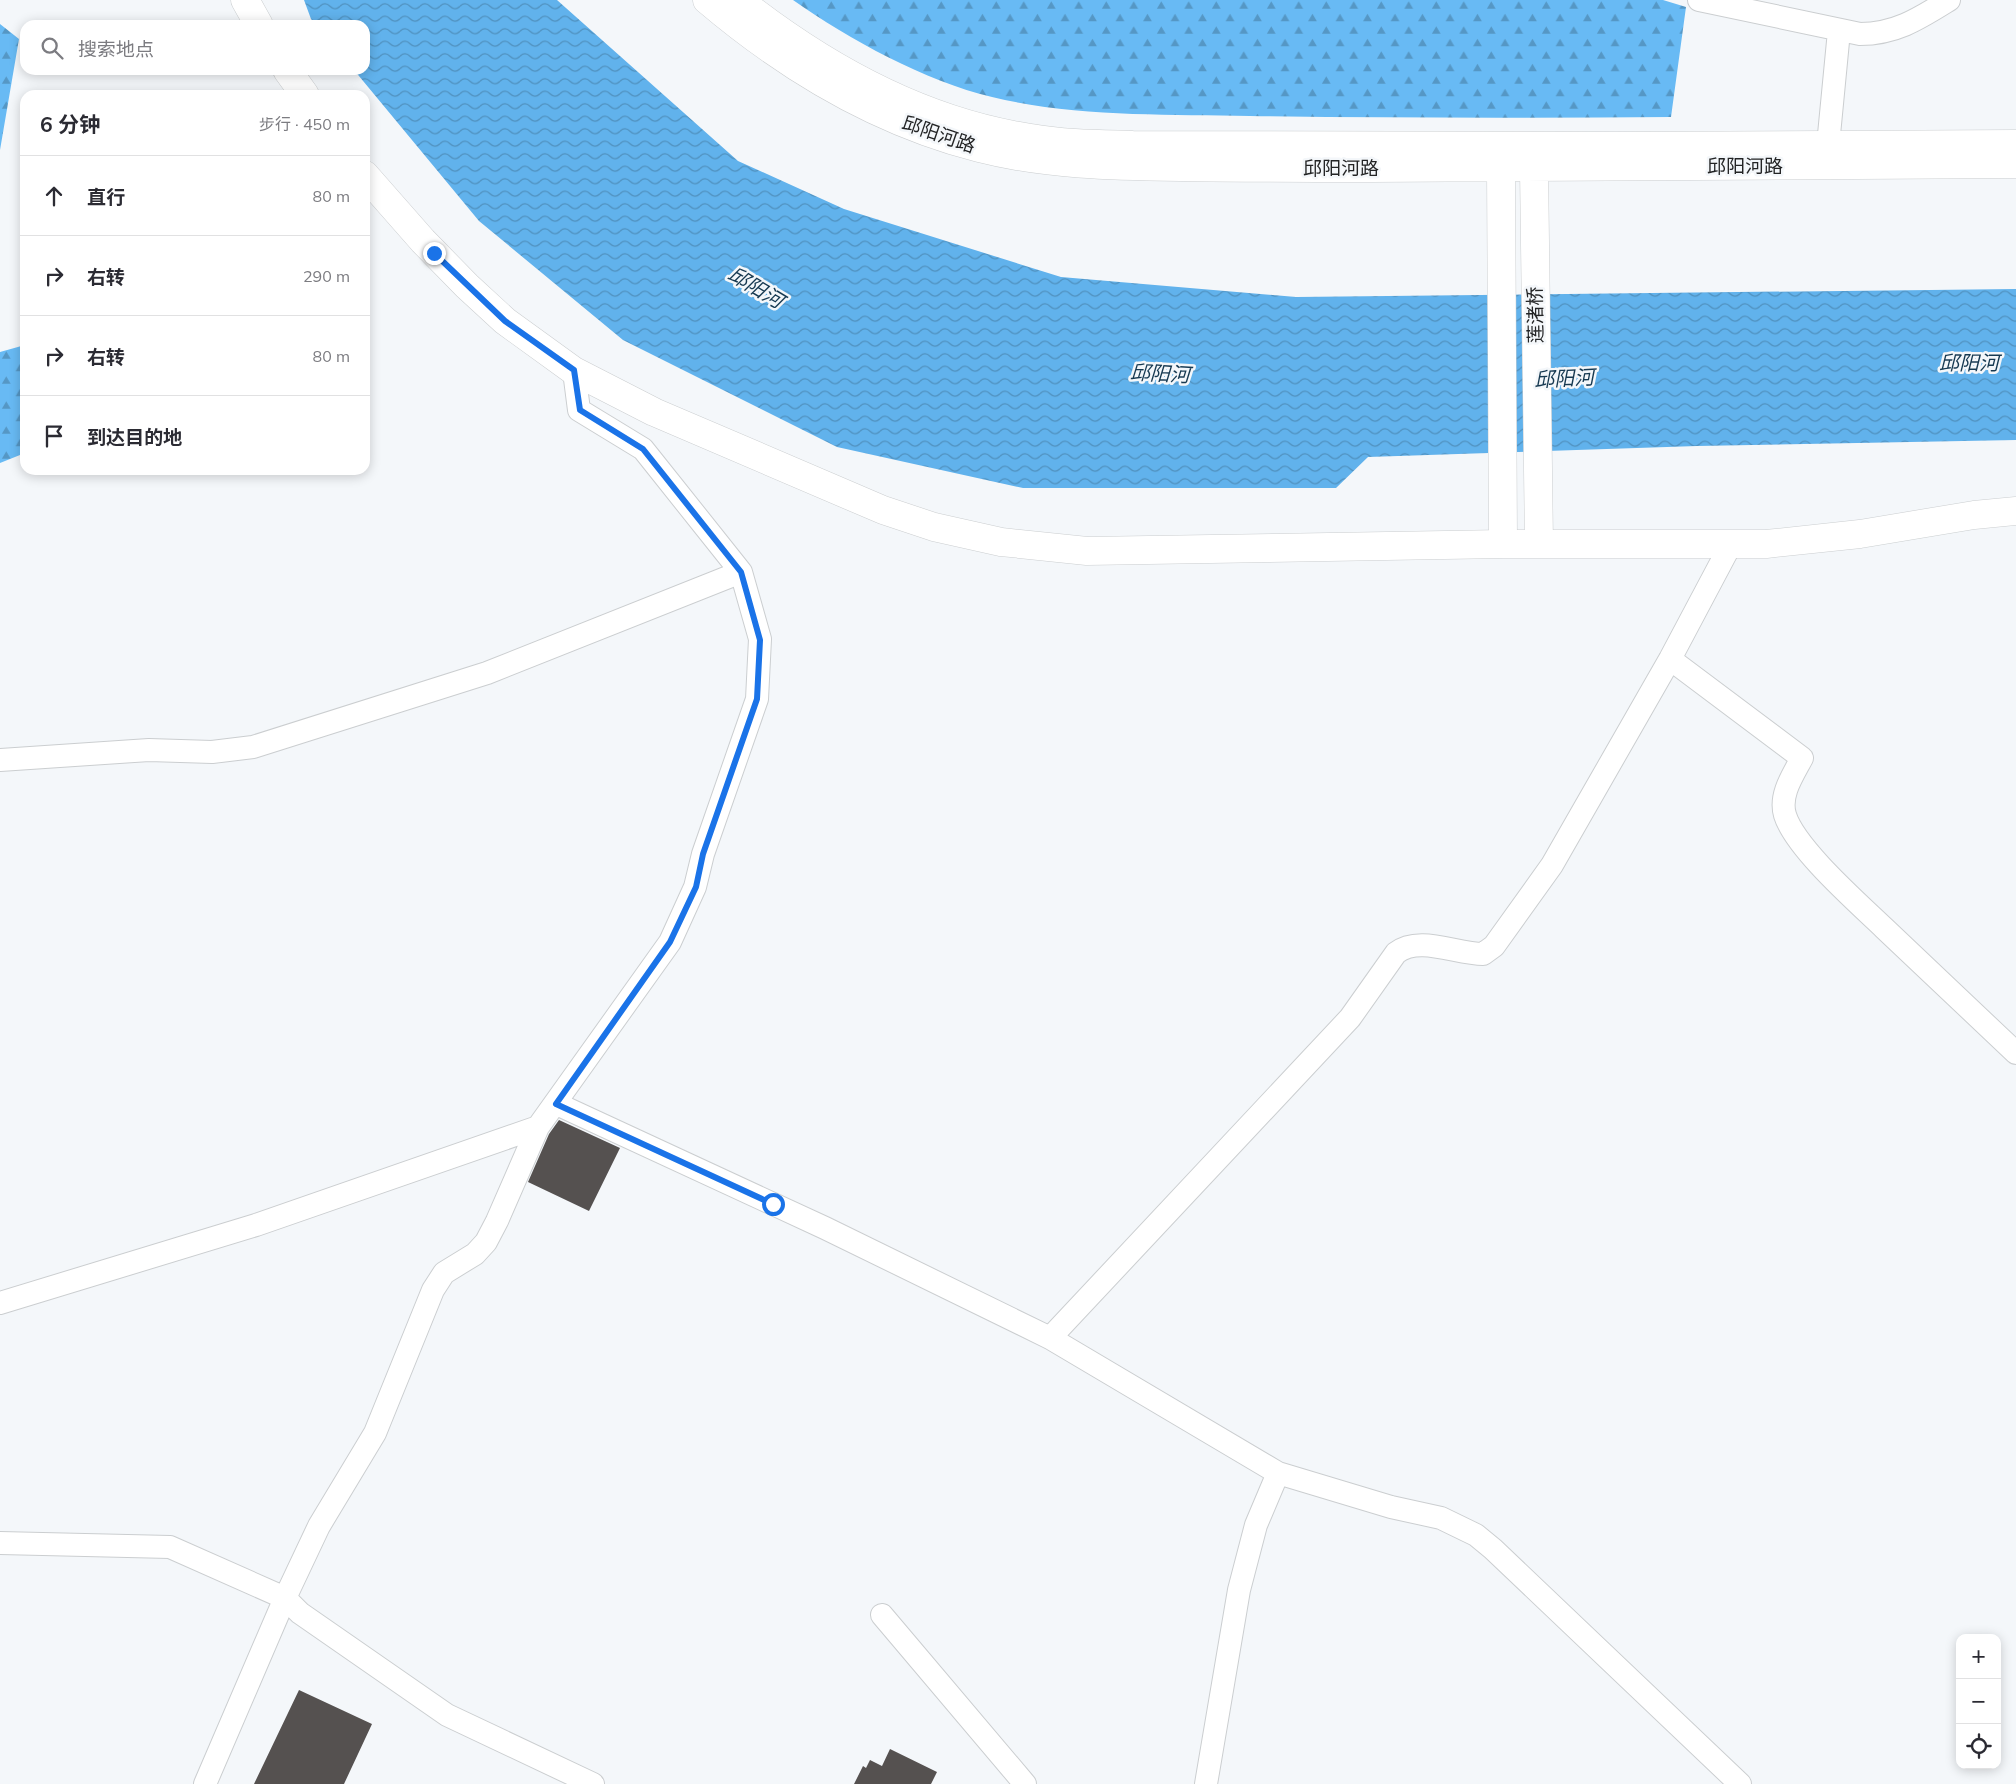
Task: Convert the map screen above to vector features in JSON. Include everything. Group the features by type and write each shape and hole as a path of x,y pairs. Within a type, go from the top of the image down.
{"main road":[{"path":"245,0 256,20"},
{"name":"邱阳河路","path":"707,0 751,36 780,56 866,106 927,132 1000,153 1063,162 1141,166 1534,168 2016,164"},
{"name":"邱阳河路","path":"739,0 798,43 879,90 959,121 1030,138 1062,142 1143,145 2016,144"},
{"path":"291,75 301,90"},
{"name":"莲渚桥","path":"1501,167 1503,544"},
{"name":"莲渚桥","path":"1534,168 1539,544"},
{"path":"370,181 466,286 505,321 574,370 654,412 883,510 934,527 1001,542 1087,551 1503,544 1766,544 1832,537 2016,511"}],"street":[{"path":"1699,0 1839,31 1869,34 1896,30 1949,0"},
{"path":"1828,145 1839,31"},
{"path":"205,1784 285,1598 319,1526 374,1432 433,1290 444,1273 475,1254 486,1242 538,1128 670,942 696,887 703,854 757,699 760,640 741,572 643,449 580,410 574,370"},
{"path":"1050,1338 1350,1018 1396,952 1403,948 1419,945 1483,954 1494,946 1552,864 1670,659 1732,544"},
{"path":"0,760 149,750 212,752 253,747 487,673 741,572"},
{"path":"1670,659 1802,758 1790,780 1784,798 1785,817 1796,834 1829,875 2016,1053"},
{"path":"556,1104 825,1228 1050,1338 1278,1473 1391,1507 1440,1518 1476,1535 1740,1784"},
{"path":"0,1303 256,1225 538,1128"},
{"path":"1206,1784 1239,1590 1256,1525 1278,1473"},
{"path":"0,1543 170,1547 285,1598 300,1613 446,1715 593,1784"},
{"path":"882,1615 1025,1784"}],"green space":[{"path":"793,0 1663,0 1686,7 1671,117 1355,117 1120,113 1055,108 992,97 941,81 889,58 839,30"},
{"path":"0,24 19,39 0,150"},
{"path":"20,346 20,455 0,463 0,352"}],"water":[{"name":"邱阳河","path":"304,0 557,0 738,161 844,209 1061,277 1296,297 2016,289 2016,440 1697,446 1368,457 1336,488 1023,488 837,447 623,340 479,221 358,75 370,75 370,20 311,19"}],"building":[{"path":"559,1120 620,1148 589,1211 528,1182 549,1134"},
{"path":"299,1690 372,1724 344,1784 254,1784"},
{"path":"890,1749 937,1772 931,1784 854,1784 863,1766 866,1768 870,1760 882,1766"}],"route":[{"path":"434,253 466,286 505,321 550,355 574,370 580,410 643,449 741,572 760,640 757,699 728,787 703,854 696,887 670,942 556,1104 773,1204"}]}
